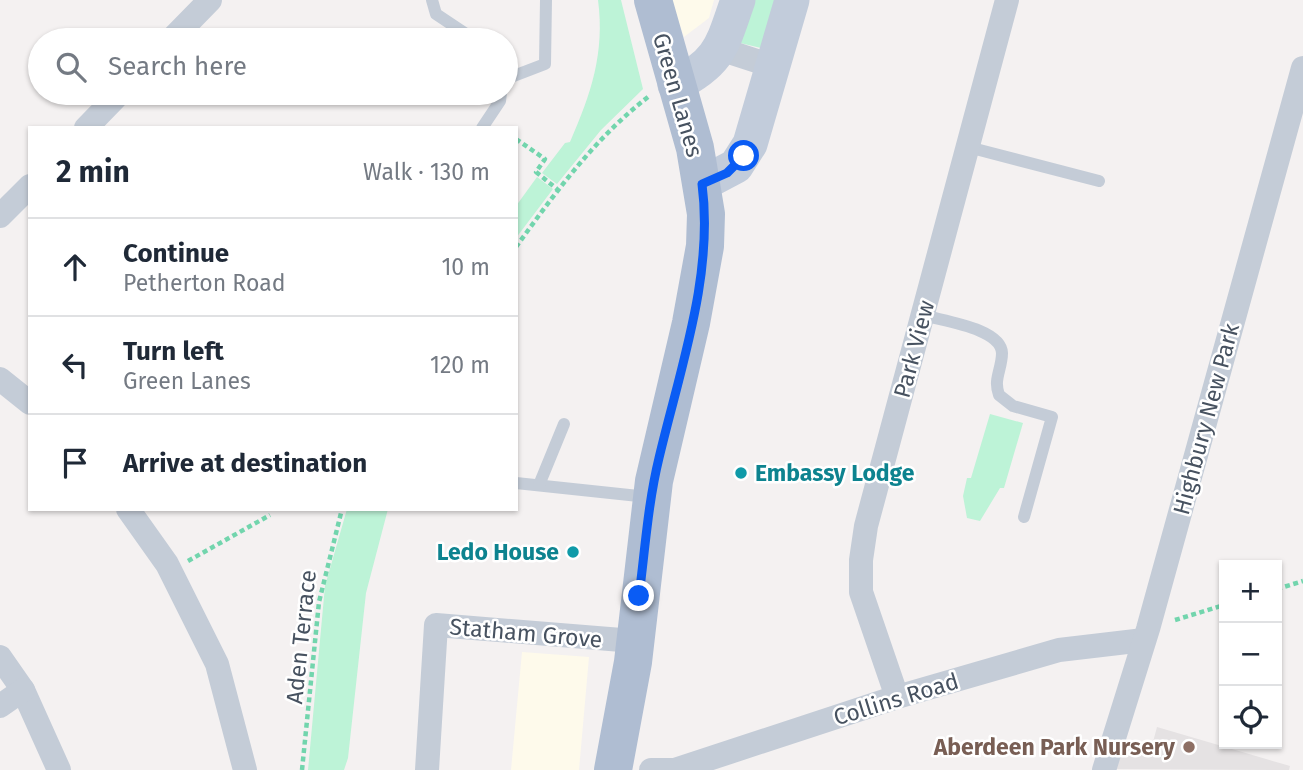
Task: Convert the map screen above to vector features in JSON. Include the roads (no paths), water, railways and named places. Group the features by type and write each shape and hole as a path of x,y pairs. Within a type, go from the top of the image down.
{"main road":[{"name":"Green Lanes","path":"613,770 634,641 651,497 691,323 705,246 706,214 702,184 662,91 653,0"}],"street":[{"path":"183,28 210,0"},
{"path":"662,91 701,71 720,49 738,0"},
{"path":"702,184 727,173 744,156 750,144 792,0"},
{"name":"Park View","path":"897,697 861,592 861,560 866,526 1007,0"},
{"path":"720,49 772,66"},
{"name":"Highbury New Park","path":"1104,770 1146,634 1303,68"},
{"path":"88,126 108,105"},
{"path":"0,216 28,188"},
{"path":"0,379 28,402"},
{"path":"129,511 171,570 217,664 245,770"},
{"name":"Statham Grove","path":"427,770 436,625 634,641"},
{"name":"Collins Road","path":"651,770 663,767 675,770 707,765 897,697 1059,650 1146,634"},
{"path":"0,657 23,690 59,770"},
{"path":"0,706 23,690"}],"lane":[{"path":"432,0 436,14 457,28"},
{"path":"518,75 545,65 546,0"},
{"path":"483,126 497,105"},
{"path":"968,147 1099,181"},
{"path":"923,315 985,332 996,339 1002,354 995,381 999,396 1005,402 1052,417 1024,517"},
{"path":"539,485 564,424"},
{"path":"518,483 651,497"}],"place":[{"name":"Embassy Lodge","path":"741,473"},
{"name":"Ledo House","path":"573,552"},
{"name":"Aberdeen Park Nursery","path":"1189,747"}]}
